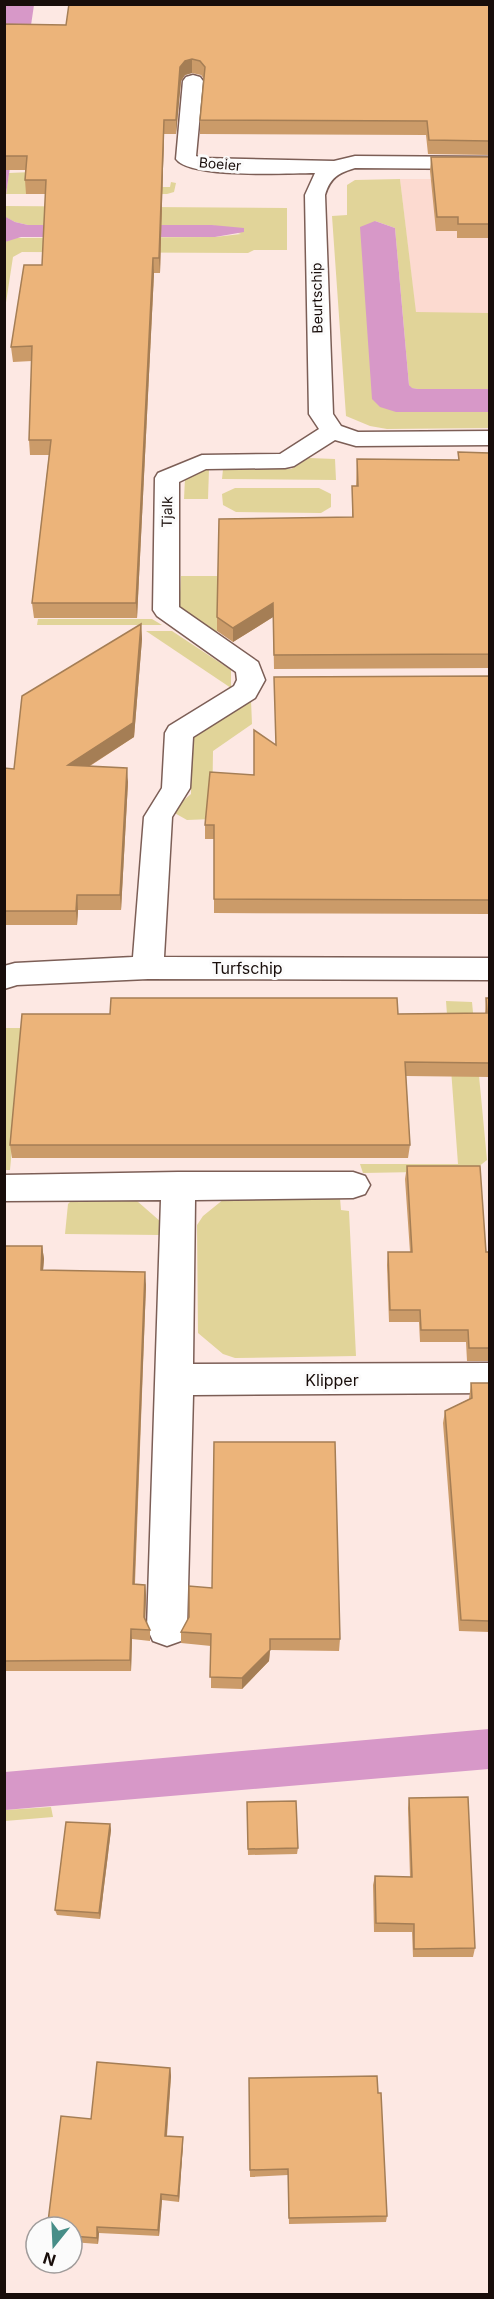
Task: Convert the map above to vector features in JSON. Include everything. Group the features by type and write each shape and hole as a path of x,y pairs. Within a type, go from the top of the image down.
{"street":[{"name":"Boeier","path":"193,81 186,159 196,164 211,166 333,167"},
{"path":"333,167 355,162 489,163"},
{"name":"Beurtschip","path":"332,431 321,414 315,195 321,176 333,167"},
{"path":"332,431 356,439 489,438"},
{"name":"Tjalk","path":"148,968 158,817 176,788 179,733 263,680 166,610 167,478 202,462 285,461 332,431"},
{"name":"Turfschip","path":"4,978 15,974 148,968 489,969"},
{"path":"167,1628 175,1380 178,1185"},
{"path":"4,1188 353,1185"},
{"name":"Klipper","path":"175,1380 489,1378"}],"shaded area":[{"path":"6,5 34,5 5,201 5,12"},
{"path":"32,172 31,187 170,187 171,182 176,183 174,192 167,194 6,194 9,173"},
{"path":"400,179 489,179 489,368 422,368"},
{"path":"400,179 416,312 489,313 489,389 411,388 395,228 375,221 396,412 489,412 489,428 387,429 370,426 346,416 332,216 347,215 347,185 355,180"},
{"path":"5,206 287,208 287,250 254,250 248,253 22,252 13,257 5,309 5,242 13,238 215,237 241,234 212,225 28,225 5,217"},
{"path":"4,216 28,225 212,225 244,228 244,232 215,237 21,237 5,242"},
{"path":"375,221 395,228 409,385 418,389 489,389 489,412 396,412 380,407 372,399 360,227"},
{"path":"309,458 335,459 336,480 222,479 223,469 291,469"},
{"path":"201,468 209,469 208,499 184,499 185,478"},
{"path":"235,488 319,488 331,494 331,507 321,513 236,512 223,505 222,494"},
{"path":"181,576 217,576 217,634 179,610"},
{"path":"38,619 152,619 162,625 37,625"},
{"path":"146,631 172,631 231,670 231,688"},
{"path":"251,700 252,724 213,751 212,819 187,820 171,811 191,794 191,738"},
{"path":"446,1001 472,1002 487,1160 473,1171 363,1173 360,1164 458,1164"},
{"path":"5,1028 23,1028 10,1170 5,1170"},
{"path":"340,1198 341,1210 349,1211 356,1356 235,1358 223,1354 198,1333 197,1225 203,1216 224,1199"},
{"path":"71,1201 137,1201 161,1222 161,1235 65,1234 68,1204"},
{"path":"489,1729 489,1769 5,1810 5,1772"},
{"path":"51,1807 53,1817 5,1821 5,1810"}],"building":[{"path":"69,4 489,4 489,141 429,140 427,121 200,120 205,67 200,61 192,59 185,61 180,67 176,120 164,120 159,258 153,258 136,603 32,603 51,440 29,440 32,346 11,347 24,265 42,265 46,180 25,180 27,156 4,156 4,24 66,25"},
{"path":"431,157 489,157 489,224 458,224 458,217 437,217"},
{"path":"458,452 489,453 489,654 274,655 273,603 233,628 217,617 219,519 353,517 352,486 358,486 357,459 459,460"},
{"path":"141,624 133,723 68,765 127,768 120,895 77,895 76,911 4,911 4,768 14,769 22,696"},
{"path":"489,676 489,900 214,899 214,825 205,825 210,772 254,775 254,730 276,745 274,677"},
{"path":"111,998 397,998 398,1014 487,1013 486,998 489,998 489,1063 405,1062 410,1145 10,1145 22,1014 110,1014"},
{"path":"407,1166 480,1166 486,1252 489,1252 489,1348 469,1348 468,1330 421,1330 420,1310 390,1310 388,1252 412,1252"},
{"path":"4,1246 42,1246 41,1270 145,1272 133,1584 145,1585 144,1617 150,1630 131,1629 130,1660 4,1661"},
{"path":"471,1383 489,1383 489,1621 461,1620 445,1411 472,1398"},
{"path":"214,1442 335,1442 340,1639 270,1639 270,1650 242,1678 210,1677 211,1634 181,1632 189,1617 189,1586 212,1588"},
{"path":"468,1797 475,1948 414,1949 414,1924 376,1923 375,1876 412,1877 409,1798"},
{"path":"296,1801 298,1848 248,1849 247,1802"},
{"path":"66,1822 110,1824 99,1913 55,1910"},
{"path":"97,2062 170,2068 165,2136 183,2137 178,2196 161,2194 158,2230 97,2227 97,2238 84,2237 84,2215 49,2215 61,2116 91,2119"},
{"path":"377,2076 378,2093 381,2093 387,2216 289,2218 288,2169 250,2170 249,2078"}]}
